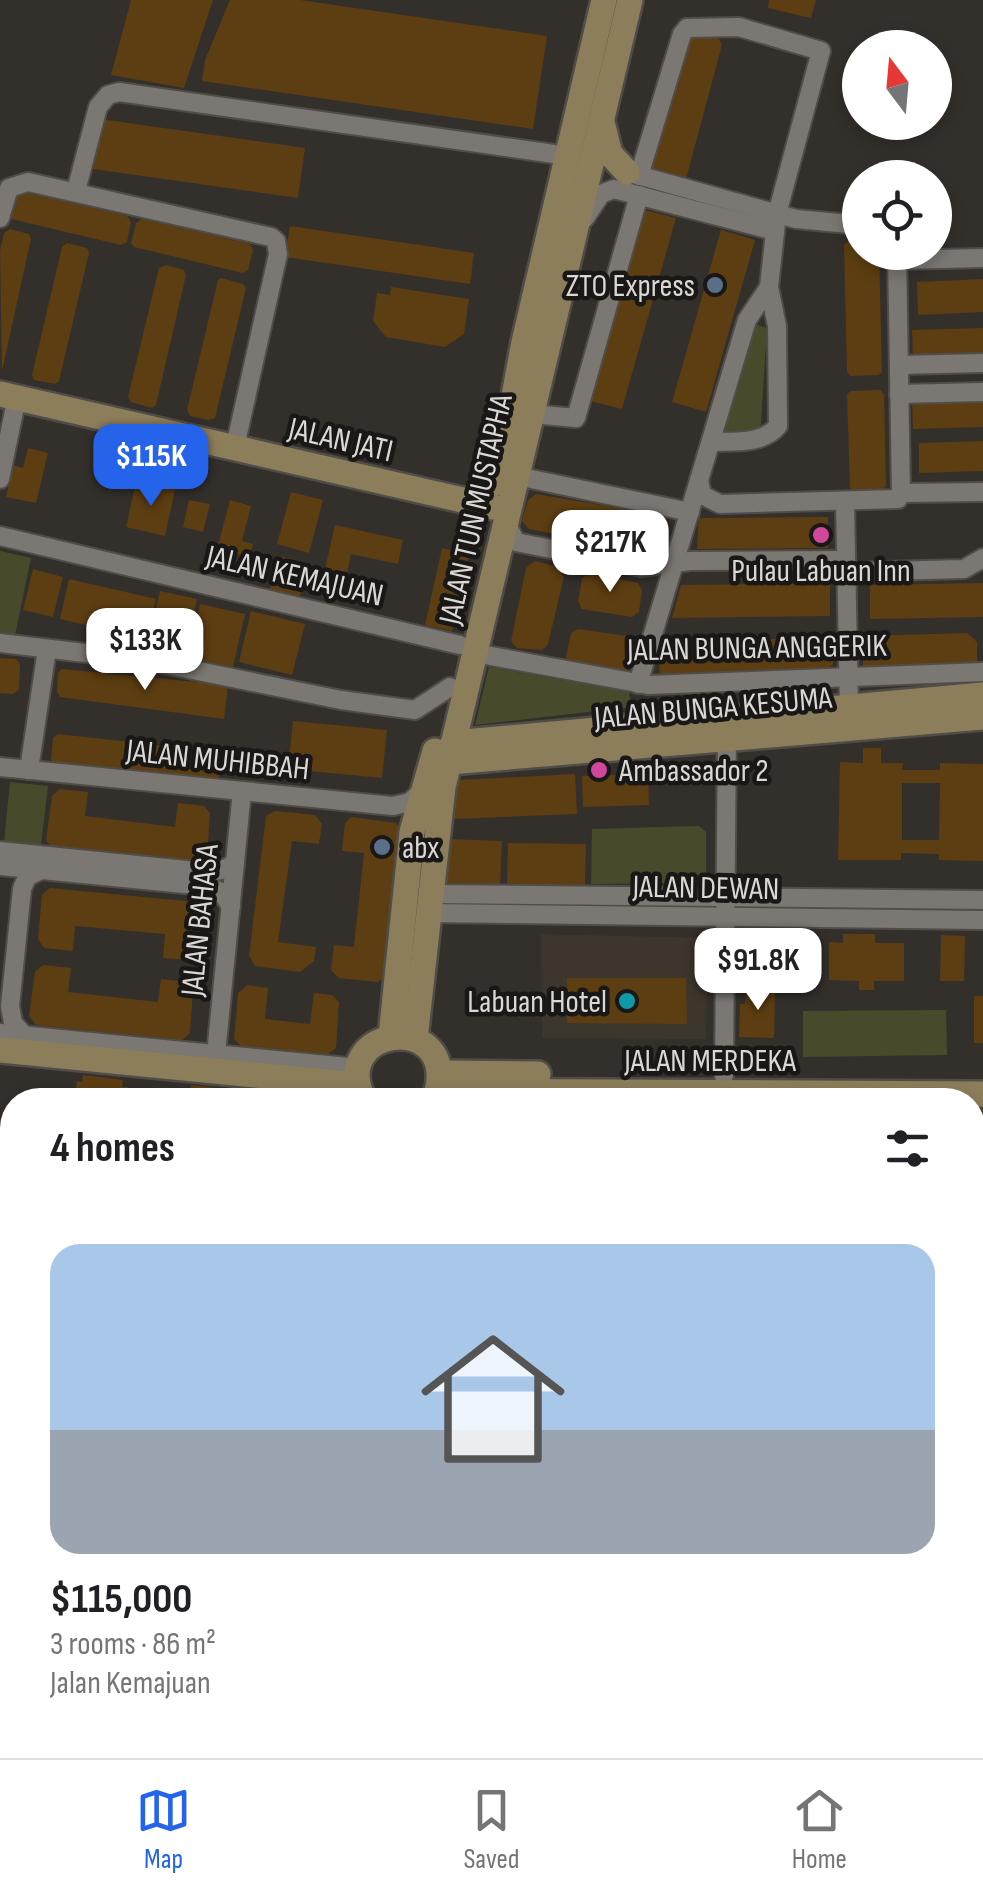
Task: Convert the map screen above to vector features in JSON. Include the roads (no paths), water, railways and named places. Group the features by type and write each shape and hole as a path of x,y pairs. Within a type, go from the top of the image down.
{"main road":[{"path":"579,161 604,0"},
{"name":"JALAN TUN MUSTAPHA","path":"403,1038 429,903 437,825 467,649 499,515 524,342 556,206 604,112 630,0"},
{"path":"604,112 605,143 616,163 635,181"},
{"name":"JALAN TUN MUSTAPHA","path":"499,515 517,476 574,235 579,161"},
{"name":"JALAN JATI","path":"8,396 499,515"},
{"name":"JALAN TUN MUSTAPHA","path":"403,1038 412,832 450,688 467,649"},
{"name":"JALAN BUNGA KESUMA","path":"727,728 849,707 983,695"},
{"name":"JALAN BUNGA KESUMA","path":"451,752 727,728 983,718"},
{"path":"0,1050 360,1084 370,1047 403,1038 432,1052 436,1088"},
{"name":"JALAN MERDEKA","path":"436,1088 724,1076 983,1077"}],"street":[{"path":"532,414 576,418 635,181 684,30 694,25 739,27 816,48 822,54 776,222 769,287 777,326 778,426 757,440 710,442"},
{"path":"76,191 98,107 108,95 119,92 579,161 776,222 842,223"},
{"path":"574,235 601,194 635,181"},
{"path":"0,218 5,193 14,184 28,182 265,235 276,242 278,254 235,448"},
{"path":"952,257 983,258"},
{"path":"699,480 702,496 713,503 896,500 901,493 897,270"},
{"path":"638,684 747,320 769,287"},
{"path":"899,365 983,363"},
{"path":"900,394 983,392"},
{"path":"0,479 8,396"},
{"path":"517,476 690,512"},
{"path":"901,493 983,492"},
{"path":"845,502 849,707"},
{"path":"499,515 511,538 522,544 641,567 674,564 968,569 983,558"},
{"name":"JALAN KEMAJUAN","path":"0,536 467,649"},
{"path":"0,644 144,660 342,700 415,710 450,688"},
{"path":"29,770 47,649"},
{"name":"JALAN BUNGA ANGGERIK","path":"467,649 638,684 983,672"},
{"path":"724,1076 727,728"},
{"name":"JALAN MUHIBBAH","path":"0,767 393,806 410,802 424,789"},
{"name":"JALAN BAHASA","path":"216,1054 242,791"},
{"path":"0,851 206,872 235,864"},
{"path":"0,866 206,886 221,892 231,906"},
{"path":"24,1035 13,1023 10,1006 22,889 28,877 42,870"},
{"name":"JALAN DEWAN","path":"523,905 725,897 983,900"},
{"name":"JALAN DEWAN","path":"429,903 725,917 983,920"},
{"path":"0,1032 216,1054 360,1084"}],"place":[{"name":"ZTO Express","path":"715,285"},
{"name":"Pulau Labuan Inn","path":"821,535"},
{"name":"Ambassador 2","path":"599,770"},
{"name":"abx","path":"382,847"},
{"name":"Labuan Hotel","path":"627,1001"}]}
